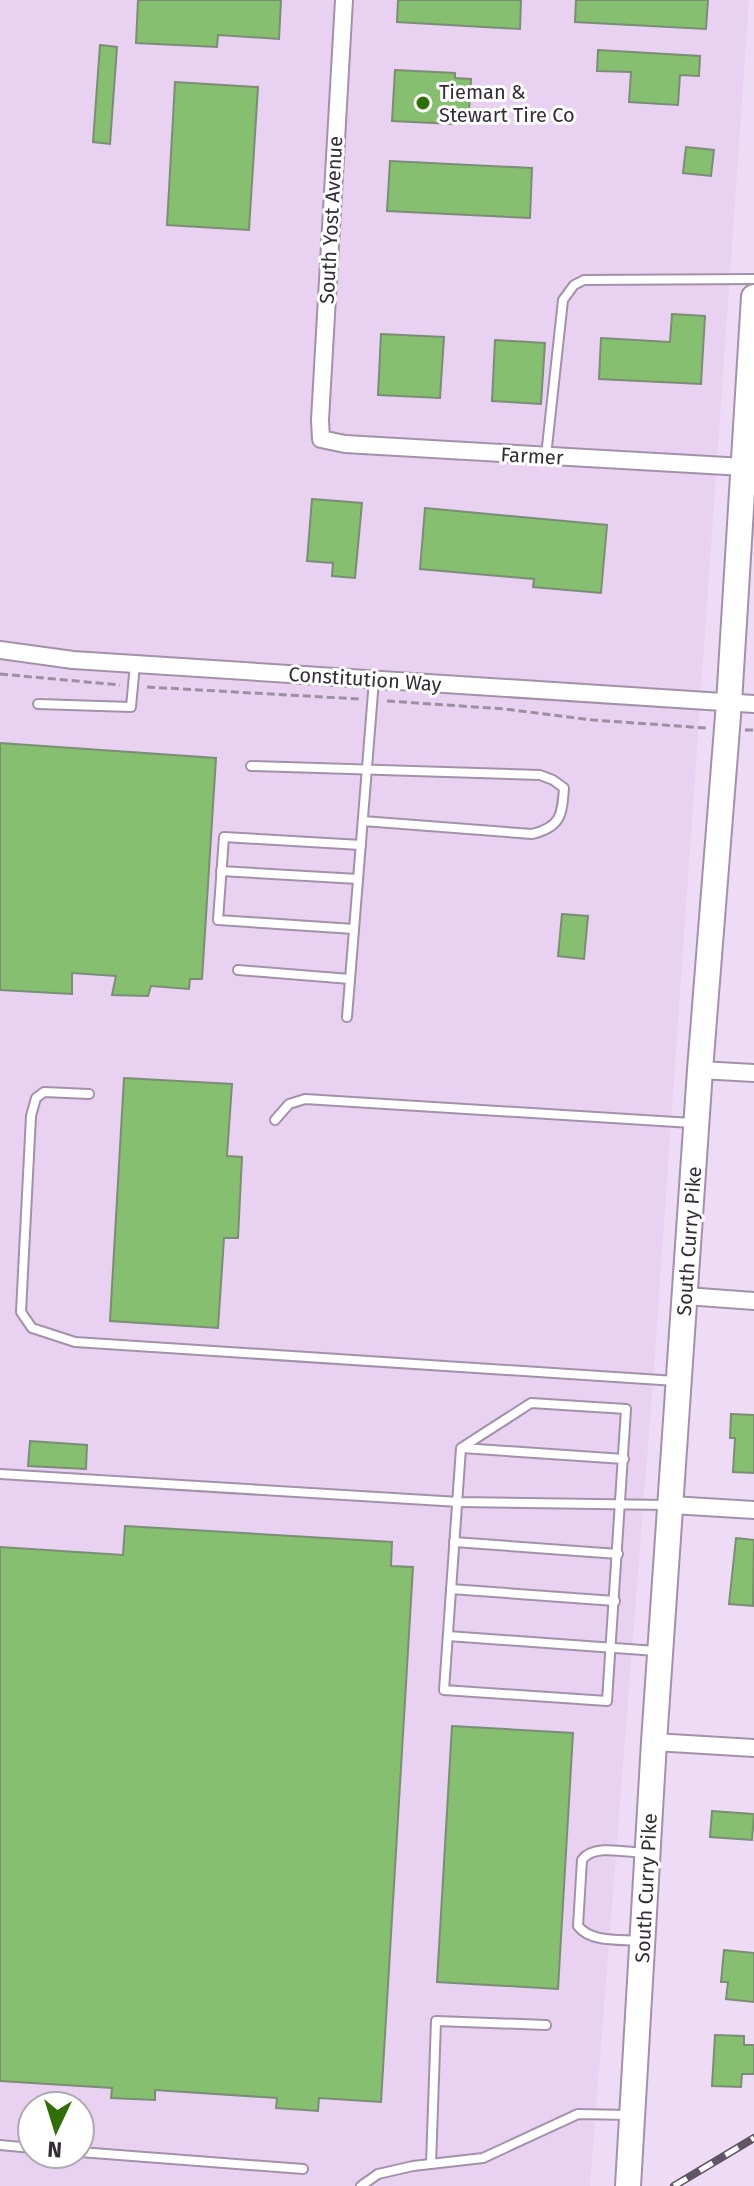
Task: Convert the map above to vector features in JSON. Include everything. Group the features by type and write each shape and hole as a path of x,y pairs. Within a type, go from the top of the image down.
{"main road":[{"name":"South Curry Pike","path":"628,2186 654,1742 700,1070 748,506 744,467 754,297"}],"street":[{"name":"South Yost Avenue","path":"321,439 344,0"},
{"name":"Farmer","path":"321,439 345,444 744,467"},
{"name":"Constitution Way","path":"0,650 73,660 754,704"},
{"path":"700,1070 754,1073"},
{"path":"686,1296 754,1301"},
{"path":"672,1505 754,1510"},
{"path":"654,1742 754,1748"}],"lane":[{"path":"546,456 563,300 574,285 584,280 754,279"},
{"path":"38,704 131,707 135,664"},
{"path":"347,1017 374,679"},
{"path":"251,766 540,775 564,788 562,815 548,830 532,834 363,821"},
{"path":"354,929 218,920 221,871 224,837 361,845"},
{"path":"221,871 358,879"},
{"path":"238,970 350,979"},
{"path":"89,1094 44,1092 36,1098 33,1107 21,1312 32,1328 75,1342 680,1381"},
{"path":"275,1120 289,1104 305,1099 697,1124"},
{"path":"531,1403 626,1409 607,1701 444,1690 461,1448 531,1403"},
{"path":"461,1448 624,1459"},
{"path":"0,1474 456,1502 672,1505"},
{"path":"454,1542 618,1554"},
{"path":"451,1589 615,1601"},
{"path":"448,1636 661,1651"},
{"path":"643,1941 592,1937 578,1926 582,1860 585,1855 593,1851 648,1853"},
{"path":"431,2164 436,2021 546,2025"},
{"path":"361,2186 378,2174 483,2158 578,2114 632,2115"},
{"path":"96,2153 303,2169"}],"path":[{"path":"0,674 133,686 505,709 593,720 693,727"}],"shaded area":[{"path":"0,0 749,0 653,1382 590,2186 0,2186"}],"building":[{"path":"138,0 281,0 279,39 218,35 217,47 136,43"},
{"path":"398,0 521,0 520,29 397,22"},
{"path":"576,0 708,0 706,29 575,22"},
{"path":"100,45 117,47 110,144 93,142"},
{"path":"598,50 700,56 699,76 680,75 678,105 629,102 631,72 597,71"},
{"path":"395,70 455,73 455,78 471,79 469,112 454,111 454,124 392,121"},
{"path":"175,82 258,87 249,230 167,225"},
{"path":"686,147 714,150 711,176 683,173"},
{"path":"390,161 532,168 530,218 387,211"},
{"path":"672,314 705,316 701,384 599,379 601,338 670,342"},
{"path":"381,334 444,337 440,398 378,395"},
{"path":"495,340 545,343 541,404 492,401"},
{"path":"312,499 362,503 355,578 332,576 333,563 307,561"},
{"path":"425,508 607,525 601,593 533,587 534,579 420,569"},
{"path":"0,743 216,758 202,979 190,979 189,989 151,986 148,996 112,995 116,976 72,973 72,994 0,990"},
{"path":"562,914 588,916 584,959 558,956"},
{"path":"124,1078 232,1084 227,1156 242,1157 238,1238 224,1238 218,1328 110,1321"},
{"path":"731,1414 754,1415 754,1473 733,1472 735,1438 730,1438"},
{"path":"30,1441 87,1445 86,1469 28,1466"},
{"path":"125,1526 392,1542 391,1566 413,1567 381,2102 319,2098 318,2111 276,2108 277,2098 155,2090 155,2100 111,2098 112,2088 0,2081 0,1547 123,1555"},
{"path":"736,1538 754,1540 753,1606 729,1604"},
{"path":"452,1726 573,1733 558,1989 437,1982"},
{"path":"712,1811 754,1814 752,1840 710,1837"},
{"path":"724,1950 754,1953 754,2002 726,1999 728,1982 721,1982"},
{"path":"715,2035 744,2036 744,2045 754,2045 754,2074 742,2074 741,2087 712,2086"}],"railway":[{"path":"674,2186 754,2138"}],"place":[{"name":"Tieman & Stewart Tire Co","path":"423,103"}]}
